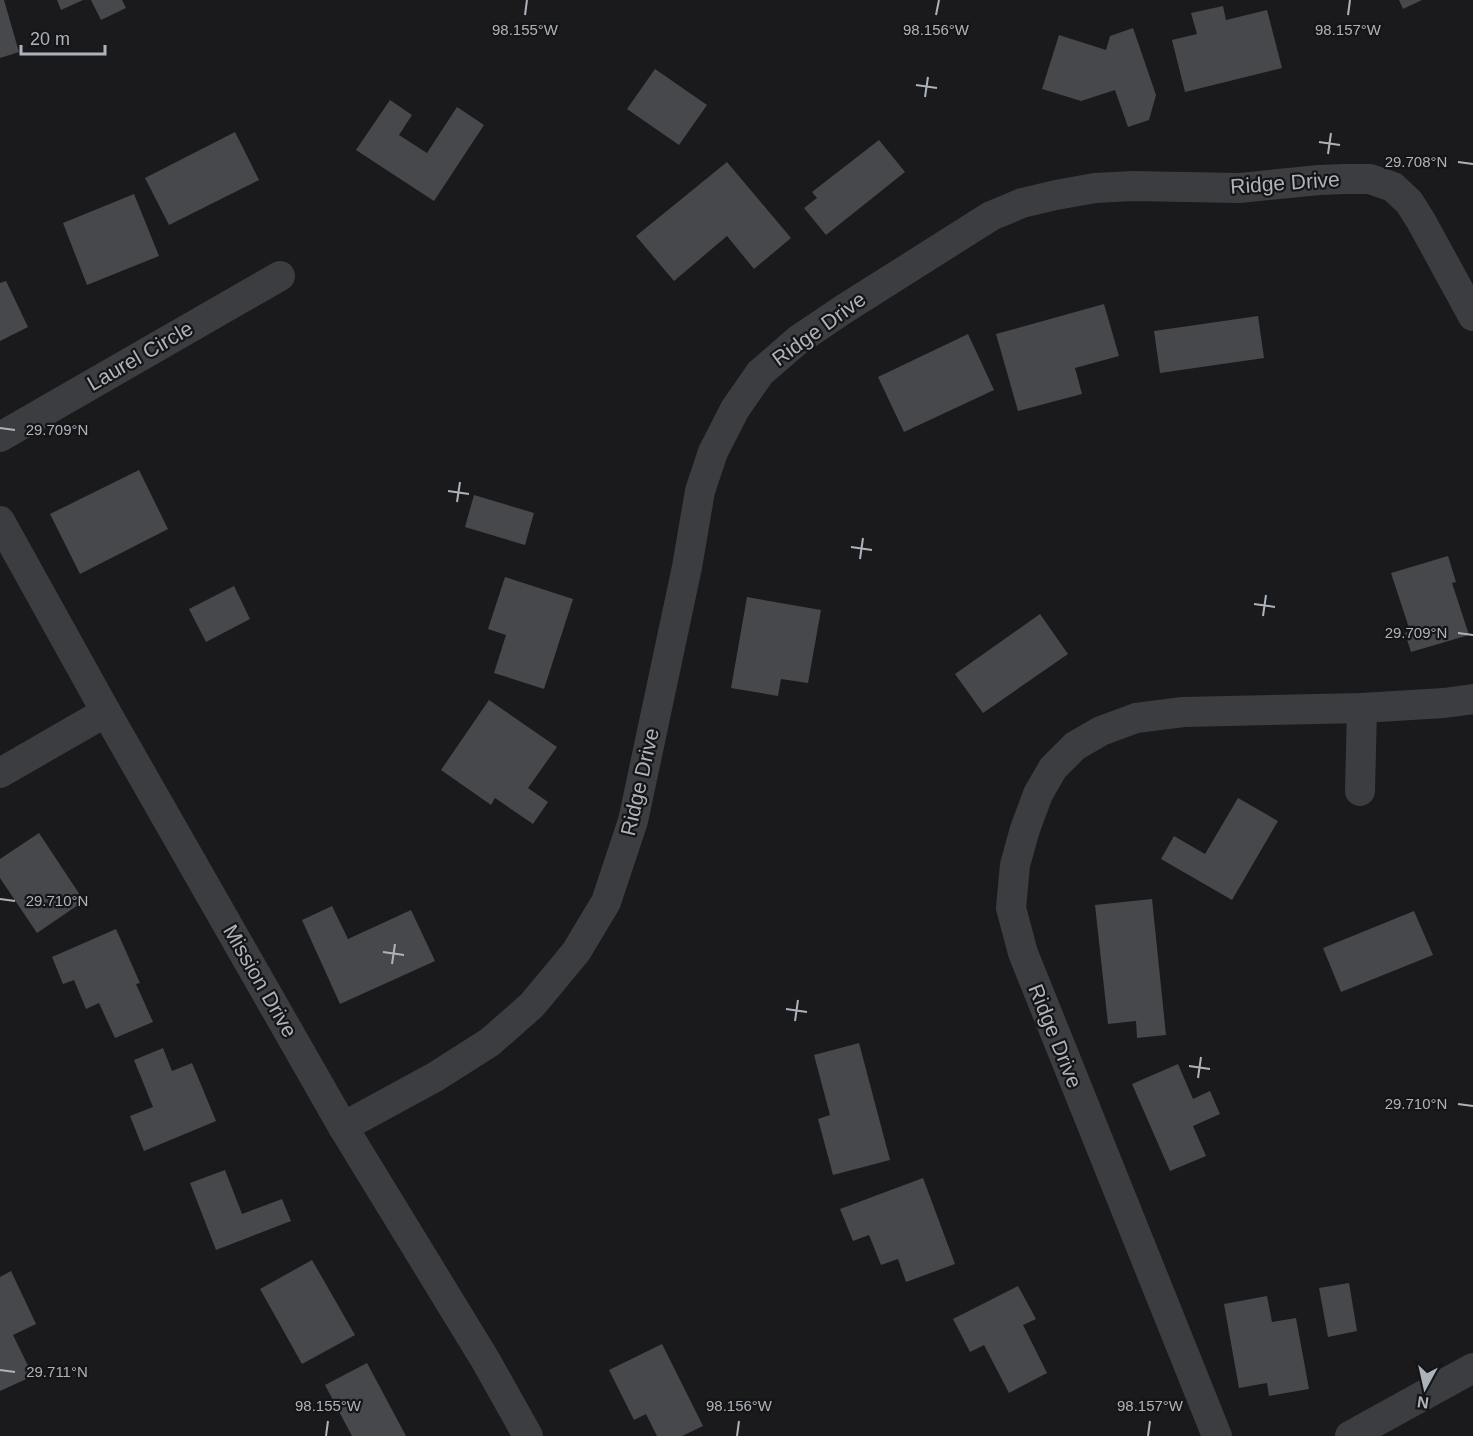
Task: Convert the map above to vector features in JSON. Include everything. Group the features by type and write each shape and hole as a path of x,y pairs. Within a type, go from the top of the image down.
{"street":[{"name":"Ridge Drive","path":"343,1127 435,1077 490,1042 532,1005 576,952 606,902 633,821 687,567 700,491 713,452 735,410 760,374 798,340 991,216 1022,203 1056,195 1095,188 1133,186 1239,188 1319,180 1370,179 1393,187 1409,202 1421,220 1473,316"},
{"name":"Laurel Circle","path":"0,437 280,276"},
{"name":"Mission Drive","path":"0,521 106,712 343,1127 486,1361 528,1436"},
{"name":"Ridge Drive","path":"1217,1436 1023,953 1011,908 1015,865 1038,794 1053,768 1075,746 1101,731 1136,718 1183,712 1362,708 1473,699"},
{"path":"1360,791 1362,708"},
{"path":"0,773 106,712"},
{"path":"1350,1436 1473,1368"}],"building":[{"path":"0,0 4,0 19,52 0,58"},
{"path":"57,0 83,0 61,10"},
{"path":"91,0 122,0 126,8 101,20"},
{"path":"1399,0 1422,0 1403,9"},
{"path":"1223,6 1226,20 1267,10 1282,68 1185,92 1172,40 1197,34 1191,13"},
{"path":"1133,28 1156,95 1149,120 1128,127 1115,90 1081,101 1042,89 1059,35 1106,50 1110,36"},
{"path":"655,69 707,105 679,145 627,109"},
{"path":"390,100 412,115 399,135 427,153 457,107 484,125 434,201 356,150"},
{"path":"235,132 259,180 169,225 145,178"},
{"path":"879,140 905,172 826,235 804,208 817,198 812,192"},
{"path":"727,162 791,238 754,269 727,236 674,281 636,236"},
{"path":"134,194 159,256 87,285 63,223"},
{"path":"6,281 28,327 0,341 0,283"},
{"path":"1104,304 1119,356 1075,368 1082,394 1018,411 996,334"},
{"path":"1258,316 1264,358 1160,373 1154,331"},
{"path":"968,334 994,390 904,432 878,377"},
{"path":"139,470 168,529 80,574 50,514"},
{"path":"474,495 534,513 525,545 465,527"},
{"path":"1448,556 1456,582 1452,583 1469,635 1411,652 1405,633 1410,631 1391,573"},
{"path":"505,577 573,599 544,689 494,673 506,635 488,629"},
{"path":"234,586 250,619 206,642 189,609"},
{"path":"747,597 821,610 808,683 781,679 778,696 731,688"},
{"path":"1040,614 1068,654 983,713 955,674"},
{"path":"489,700 557,747 528,788 548,802 533,824 495,798 491,805 441,770"},
{"path":"1238,798 1278,821 1232,900 1161,859 1174,836 1205,854"},
{"path":"39,833 84,901 37,933 0,878 0,859"},
{"path":"1152,899 1166,1035 1137,1038 1136,1021 1108,1024 1095,905"},
{"path":"332,906 348,939 411,910 435,961 340,1004 302,920"},
{"path":"1414,911 1433,955 1341,992 1323,948"},
{"path":"116,929 140,983 136,984 153,1022 115,1038 99,1003 86,1009 74,980 63,984 52,957"},
{"path":"859,1043 890,1160 833,1175 818,1119 830,1115 814,1055"},
{"path":"163,1048 172,1071 192,1063 216,1121 144,1151 130,1116 153,1107 134,1060"},
{"path":"1178,1064 1193,1099 1210,1091 1220,1114 1193,1126 1206,1156 1170,1171 1132,1084"},
{"path":"225,1170 242,1214 282,1199 291,1221 216,1250 190,1183"},
{"path":"923,1178 955,1264 906,1282 898,1259 881,1265 869,1235 853,1241 840,1209"},
{"path":"312,1260 355,1335 302,1364 260,1289"},
{"path":"11,1271 36,1324 13,1335 33,1376 0,1391 0,1277"},
{"path":"1349,1283 1357,1331 1328,1337 1319,1288"},
{"path":"1018,1286 1036,1319 1023,1325 1047,1373 1009,1393 984,1345 970,1352 953,1319"},
{"path":"1267,1296 1272,1322 1296,1318 1309,1389 1269,1396 1267,1383 1239,1388 1224,1304"},
{"path":"662,1344 703,1426 682,1436 657,1436 646,1414 634,1420 609,1370"},
{"path":"367,1363 406,1436 352,1436 325,1385"}]}
